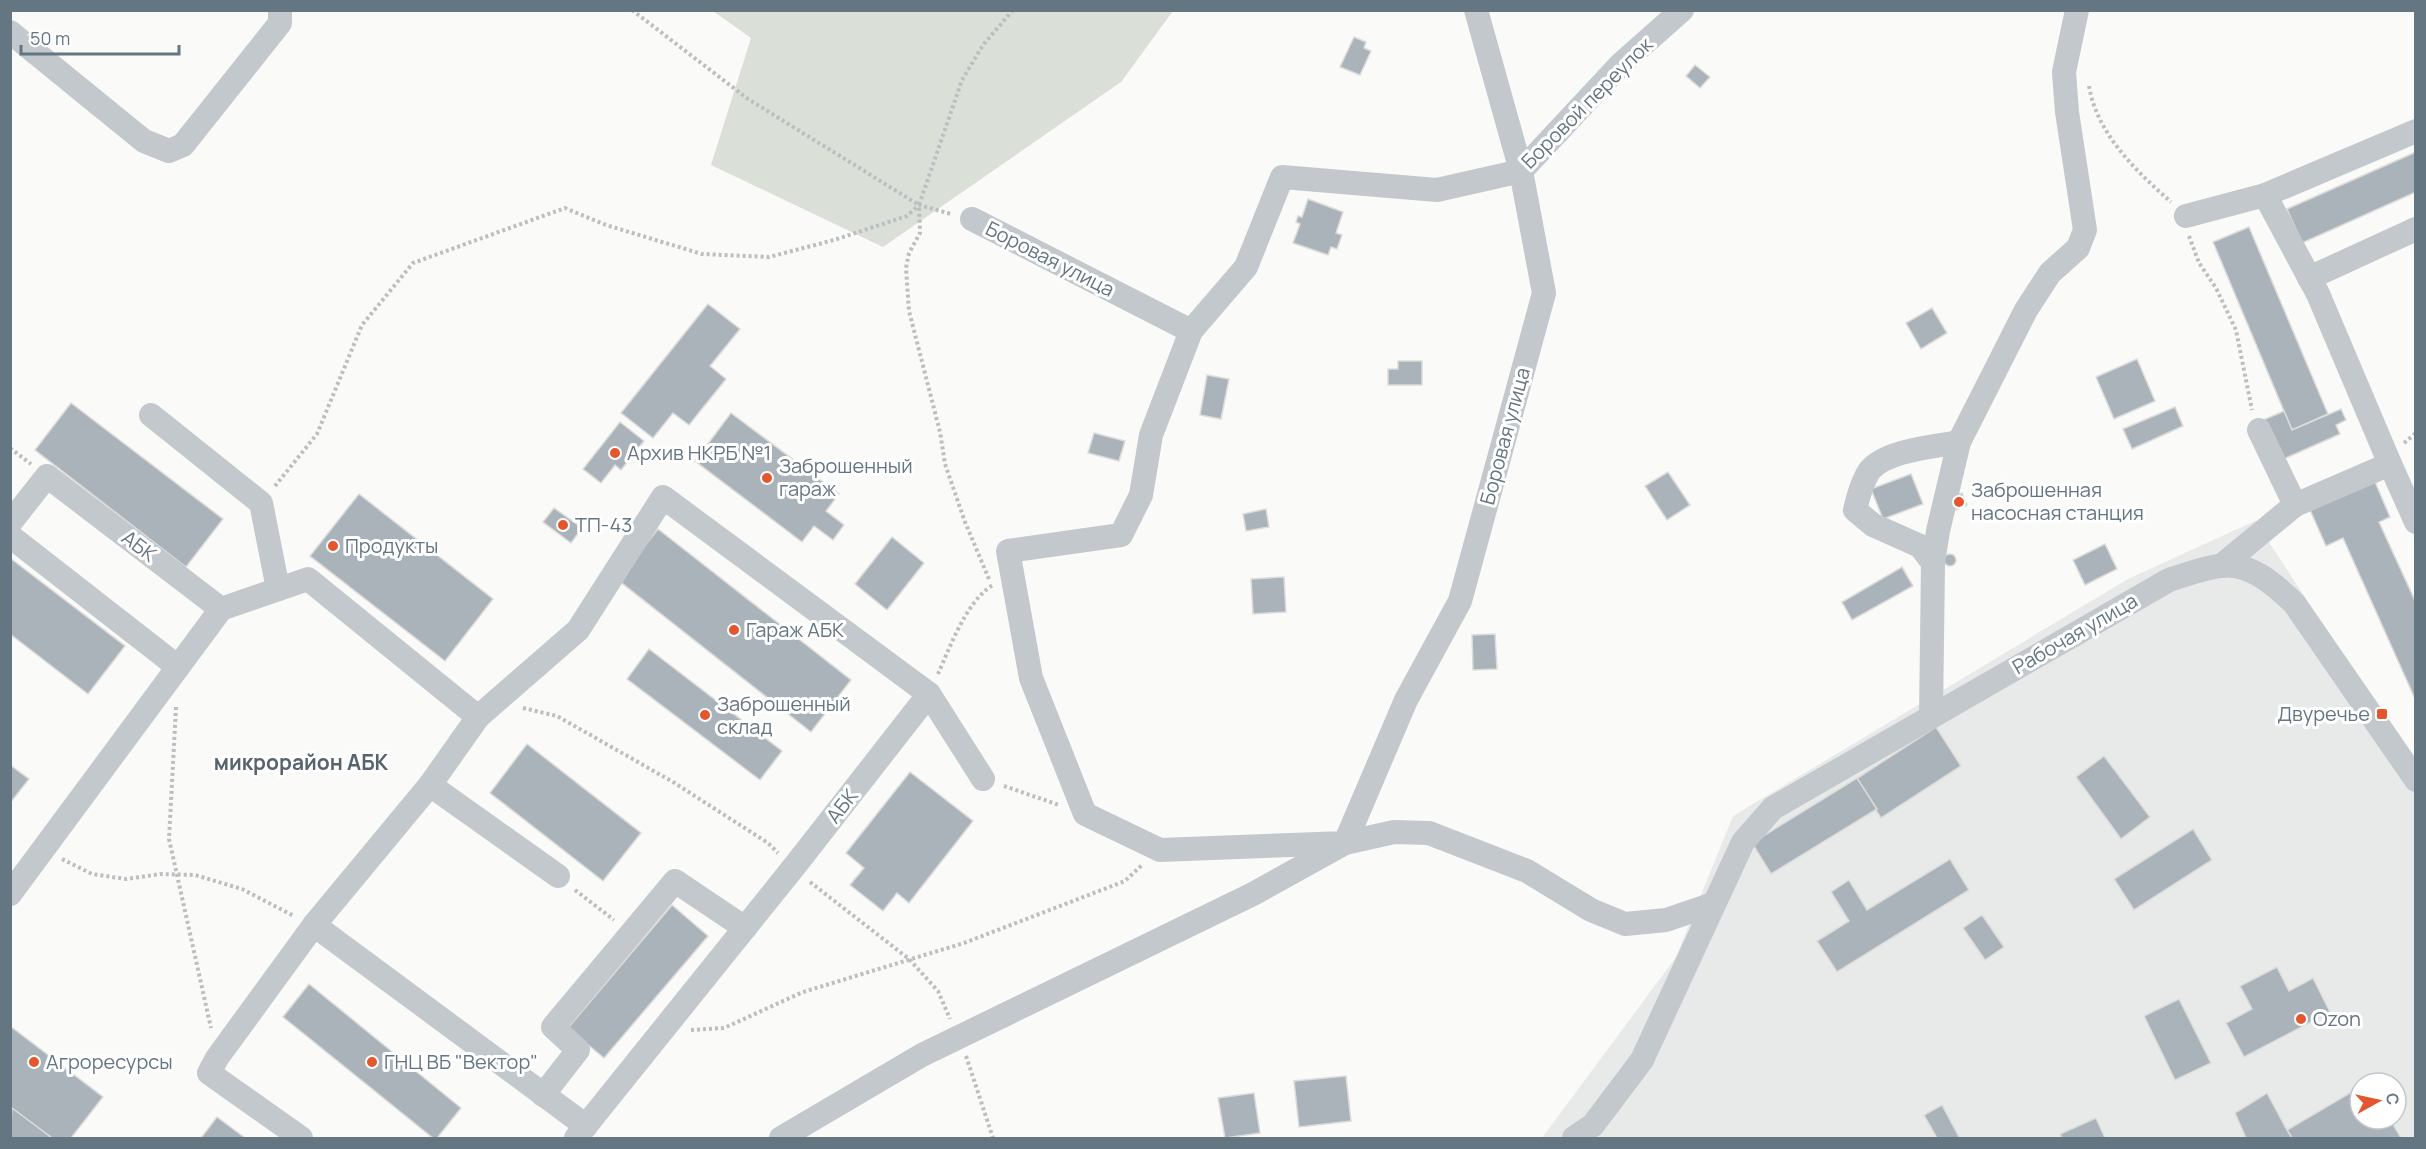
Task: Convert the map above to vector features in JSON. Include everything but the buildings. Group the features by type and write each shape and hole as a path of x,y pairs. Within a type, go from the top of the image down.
{"street":[{"path":"10,32 144,141 169,151 183,145 280,23 280,10"},
{"name":"Боровая улица","path":"1345,843 1406,700 1460,602 1544,293 1521,171 1476,10"},
{"name":"Боровой переулок","path":"1085,814 1031,678 1002,580 1008,551 1121,536 1141,495 1151,435 1191,331 1246,267 1282,177 1437,190 1521,171 1621,64 1682,10"},
{"path":"1931,717 1933,564 1938,531 1959,442 2026,310 2050,273 2078,248 2085,230 2067,112 2064,72 2077,10"},
{"path":"2186,216 2265,195 2415,131"},
{"path":"2265,195 2309,278 2390,464 2413,508"},
{"name":"Боровая улица","path":"972,219 1191,331"},
{"path":"2309,278 2415,229"},
{"path":"151,415 261,503 278,589"},
{"path":"2259,430 2295,505"},
{"path":"1933,564 1920,546 1873,525 1855,510 1858,496 1870,470 1903,452 1959,442"},
{"path":"2221,566 2295,505 2390,464"},
{"name":"АБК","path":"10,523 47,476 221,609"},
{"path":"301,1138 209,1073 217,1058 314,926 430,785 487,710 578,630 663,497 929,694 983,779"},
{"path":"10,536 178,667"},
{"name":"Рабочая улица","path":"1574,1138 1593,1125 1642,1060 1743,842 1773,808 2169,580 2221,566 2245,569 2260,575 2294,603 2415,780"},
{"path":"10,894 18,866 43,849 221,609 308,579 487,710"},
{"name":"АБК","path":"581,1132 794,868 929,694"},
{"path":"430,785 558,876"},
{"path":"1085,814 1160,850 1345,843 1394,832 1429,833 1527,871 1591,910 1625,924 1666,920 1713,904"},
{"path":"781,1138 922,1055 1253,894 1345,843"},
{"path":"543,1095 578,1050 553,1027 675,881 746,928"},
{"path":"314,926 543,1095 581,1132"}],"path":[{"path":"632,10 748,99 919,205 972,219"},
{"path":"929,694 967,615 1002,580 951,485 909,311 906,268 909,253 920,233 919,205 962,80 983,45 1013,10"},
{"path":"261,503 316,434 362,325 413,263 565,208 606,225 702,254 769,257 834,240 907,216 919,205"},
{"path":"176,701 169,839 217,1058"},
{"path":"487,710 557,716 682,788 768,843 825,895 876,931 909,959 938,991 971,1068 993,1138"},
{"path":"983,779 1085,814"},
{"path":"43,849 93,874 126,879 161,874 183,875 214,881 242,889 314,926"},
{"path":"663,1030 724,1028 803,992 964,943 1125,881 1160,850"},
{"path":"558,876 631,934"}],"shaded area":[{"path":"713,11 1173,11 1121,82 883,247 711,165 751,38"},
{"path":"2255,521 2415,765 2415,1138 1542,1138 1676,957 1733,816 2128,579"}],"place":[{"name":"Архив НКРБ №1","path":"615,453"},
{"name":"Заброшенный гараж","path":"767,478"},
{"name":"Заброшенная насосная станция","path":"1959,502"},
{"name":"ТП-43","path":"563,525"},
{"name":"Продукты","path":"333,546"},
{"name":"Гараж АБК","path":"734,630"},
{"name":"Двуречье","path":"2382,714"},
{"name":"Заброшенный склад","path":"705,715"},
{"name":"Ozon","path":"2301,1019"},
{"name":"Агроресурсы","path":"34,1062"},
{"name":"ГНЦ ВБ \"Вектор\"","path":"372,1062"}],"district":[{"name":"микрорайон АБК","path":"301,763"}]}
